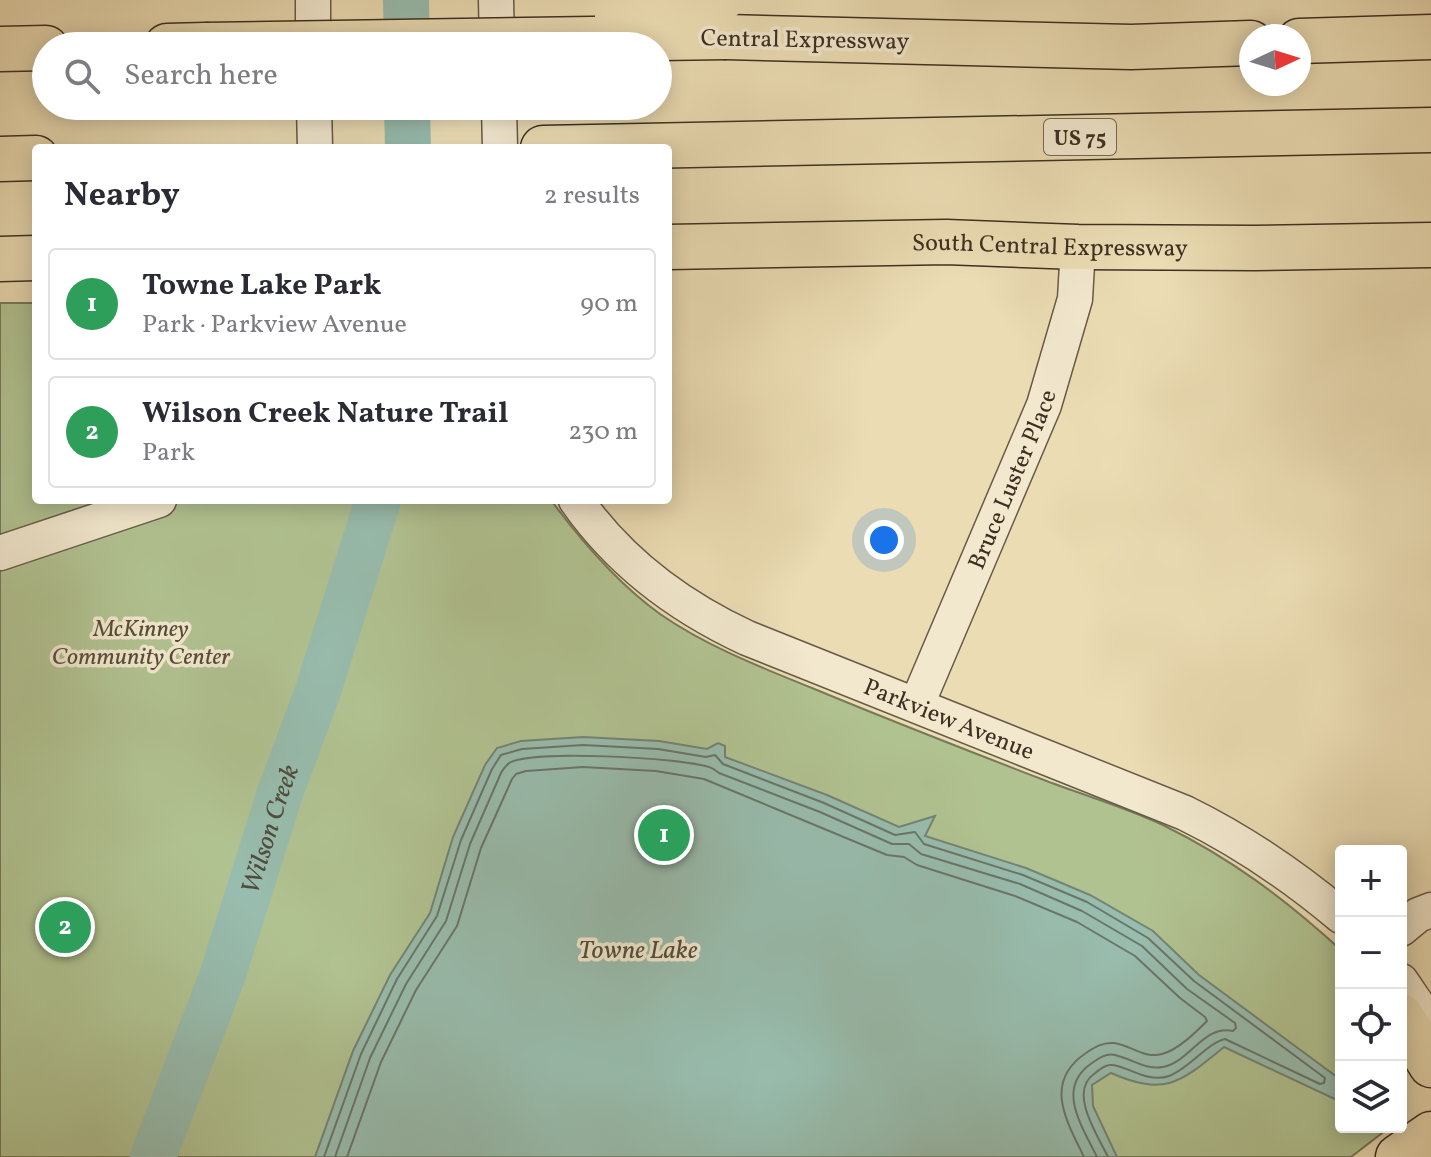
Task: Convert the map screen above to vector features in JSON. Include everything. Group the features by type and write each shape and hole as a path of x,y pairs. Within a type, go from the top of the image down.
{"main road":[{"name":"Central Expressway","path":"549,32 723,18 1131,47 1239,43"},
{"path":"1311,41 1431,37"},
{"path":"0,49 32,48"},
{"name":"US 75","path":"672,145 1431,130"},
{"path":"0,159 32,158"},
{"name":"South Central Expressway","path":"672,247 946,242 1078,247 1431,245"},
{"path":"0,259 32,258"},
{"path":"1407,1026 1431,1065"},
{"path":"1398,1157 1431,1134"}],"street":[{"path":"313,0 313,32"},
{"path":"496,0 497,32"},
{"path":"314,120 315,144"},
{"path":"499,120 500,144"},
{"name":"Bruce Luster Place","path":"917,704 1044,405 1075,299 1078,247"},
{"path":"0,553 147,504"},
{"name":"Parkview Avenue","path":"579,504 604,537 632,565 688,608 747,638 917,704 1205,823 1273,862 1335,911"},
{"path":"1407,924 1431,910"},
{"path":"1406,989 1431,1025"}],"green space":[{"name":"McKinney Community Center","path":"0,303 32,303 32,504 554,504 629,589 660,614 696,636 753,664 870,712 1149,819 1235,866 1335,945 1335,1133 1382,1133 1351,1157 0,1157"}],"water":[{"name":"Towne Lake","path":"583,737 659,741 707,749 718,743 725,746 725,757 827,795 899,827 935,816 925,836 1026,868 1090,895 1153,931 1199,975 1335,1076 1335,1099 1224,1047 1196,1069 1172,1082 1146,1084 1111,1073 1092,1085 1093,1106 1117,1157 315,1157 353,1051 390,975 430,913 453,837 485,765 497,748 521,741"}],"waterway":[{"name":"Wilson Creek","path":"406,0 407,32"},
{"name":"Wilson Creek","path":"407,120 408,144"},
{"name":"Wilson Creek","path":"153,1157 223,974 377,504"}],"place":[{"name":"Towne Lake Park","path":"664,835"},
{"name":"Wilson Creek Nature Trail","path":"65,927"}]}
